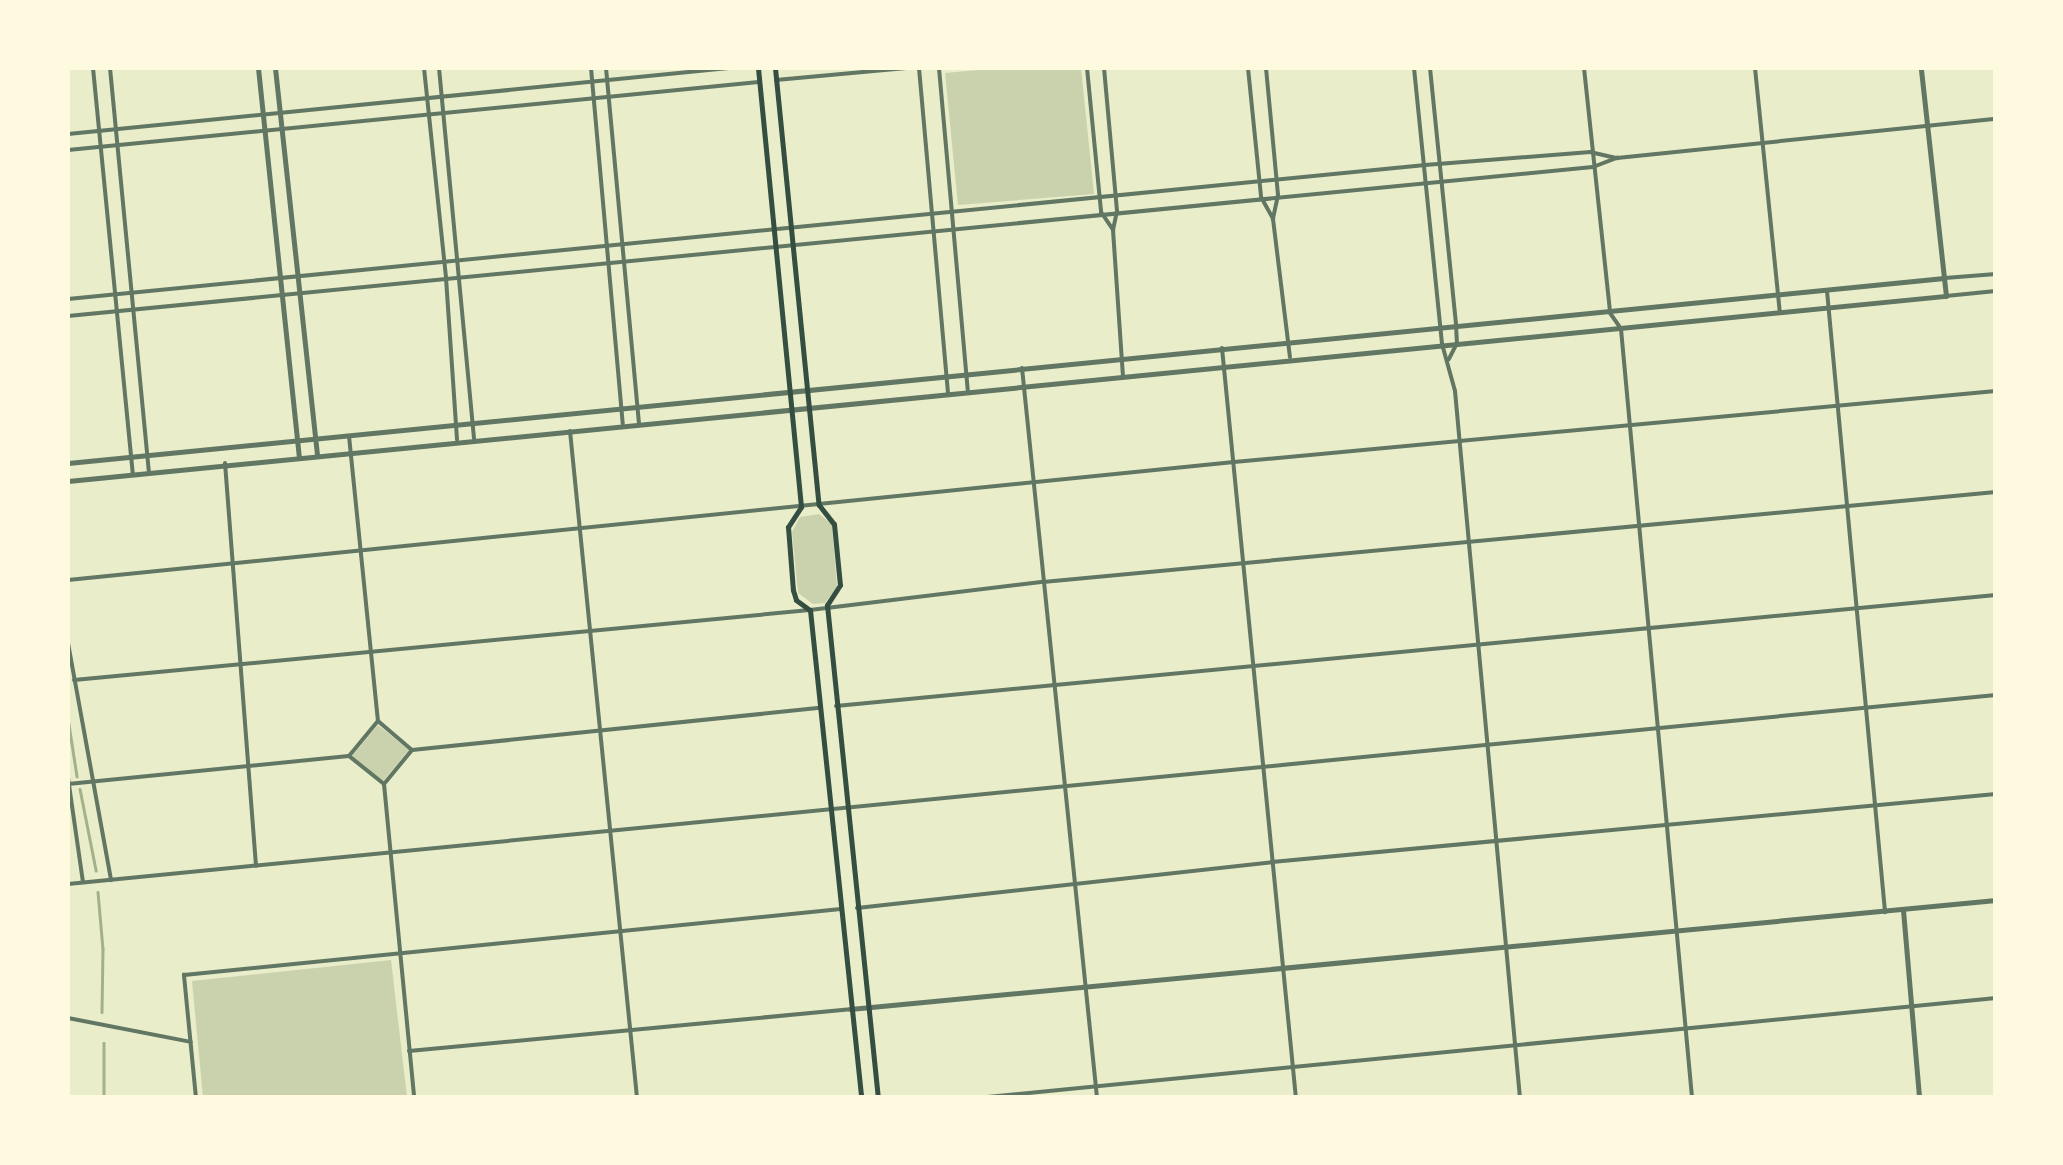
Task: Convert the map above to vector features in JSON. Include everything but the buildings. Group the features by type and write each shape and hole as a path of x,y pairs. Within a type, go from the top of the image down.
{"main road":[{"path":"758,68 800,507 788,527 793,590 796,600 810,610 860,1098"},
{"path":"774,68 794,226 819,505 834,524 840,585 827,605 878,1098"}],"street":[{"path":"94,68 133,474"},
{"path":"110,68 149,472"},
{"path":"258,68 300,456"},
{"path":"275,68 317,454"},
{"path":"424,68 446,278 457,440"},
{"path":"439,68 474,438"},
{"path":"591,68 623,424"},
{"path":"606,68 640,422"},
{"path":"68,134 729,68"},
{"path":"776,80 906,68"},
{"path":"919,68 948,393"},
{"path":"939,68 968,390"},
{"path":"1087,68 1099,197 1102,212 1113,230"},
{"path":"1104,68 1117,211 1113,230 1123,375"},
{"path":"1248,68 1259,182 1273,219"},
{"path":"1266,68 1278,195 1273,219 1290,358"},
{"path":"1414,68 1442,344 1450,358 1459,440 1520,1098"},
{"path":"1430,68 1456,324 1457,342 1450,358"},
{"path":"1584,68 1610,312 1620,329 1670,828 1674,930 1692,1098"},
{"path":"1755,68 1780,313"},
{"path":"1921,68 1946,296"},
{"path":"68,150 760,82"},
{"path":"68,316 1593,166 1617,158 1996,119"},
{"path":"68,300 952,209 1425,165 1590,152 1617,158"},
{"path":"68,463 1996,274"},
{"path":"1826,290 1884,912"},
{"path":"68,481 1290,358 1996,292"},
{"path":"1222,348 1296,1098"},
{"path":"1022,368 1098,1098"},
{"path":"907,381 908,397"},
{"path":"68,580 1234,462 1996,390"},
{"path":"570,429 597,730 638,1098"},
{"path":"349,436 378,722 412,750"},
{"path":"225,463 256,866"},
{"path":"74,680 588,628 810,610 827,605 1244,562 1996,492"},
{"path":"836,706 1996,595"},
{"path":"68,643 96,780 111,880"},
{"path":"68,884 1067,783 1996,695"},
{"path":"414,1098 397,953 384,784 412,750 820,708"},
{"path":"350,756 378,722"},
{"path":"83,882 68,782 350,756 384,784"},
{"path":"856,908 1272,862 1873,809 1996,794"},
{"path":"408,1051 1996,900"},
{"path":"196,1098 184,975 842,910"},
{"path":"1903,910 1920,1098"},
{"path":"977,1098 1996,998"},
{"path":"68,1018 191,1042"}],"green space":[{"path":"1081,68 1094,194 958,205 945,73"},
{"path":"819,514 832,524 837,587 825,603 813,604 798,593 792,532 800,517"},
{"path":"378,725 409,750 383,781 352,756"},
{"path":"391,960 407,1097 203,1097 192,981"}],"waterway":[{"path":"68,718 77,776"},
{"path":"80,789 96,870"},
{"path":"98,892 103,949 102,1012"},
{"path":"104,1043 104,1098"}]}
